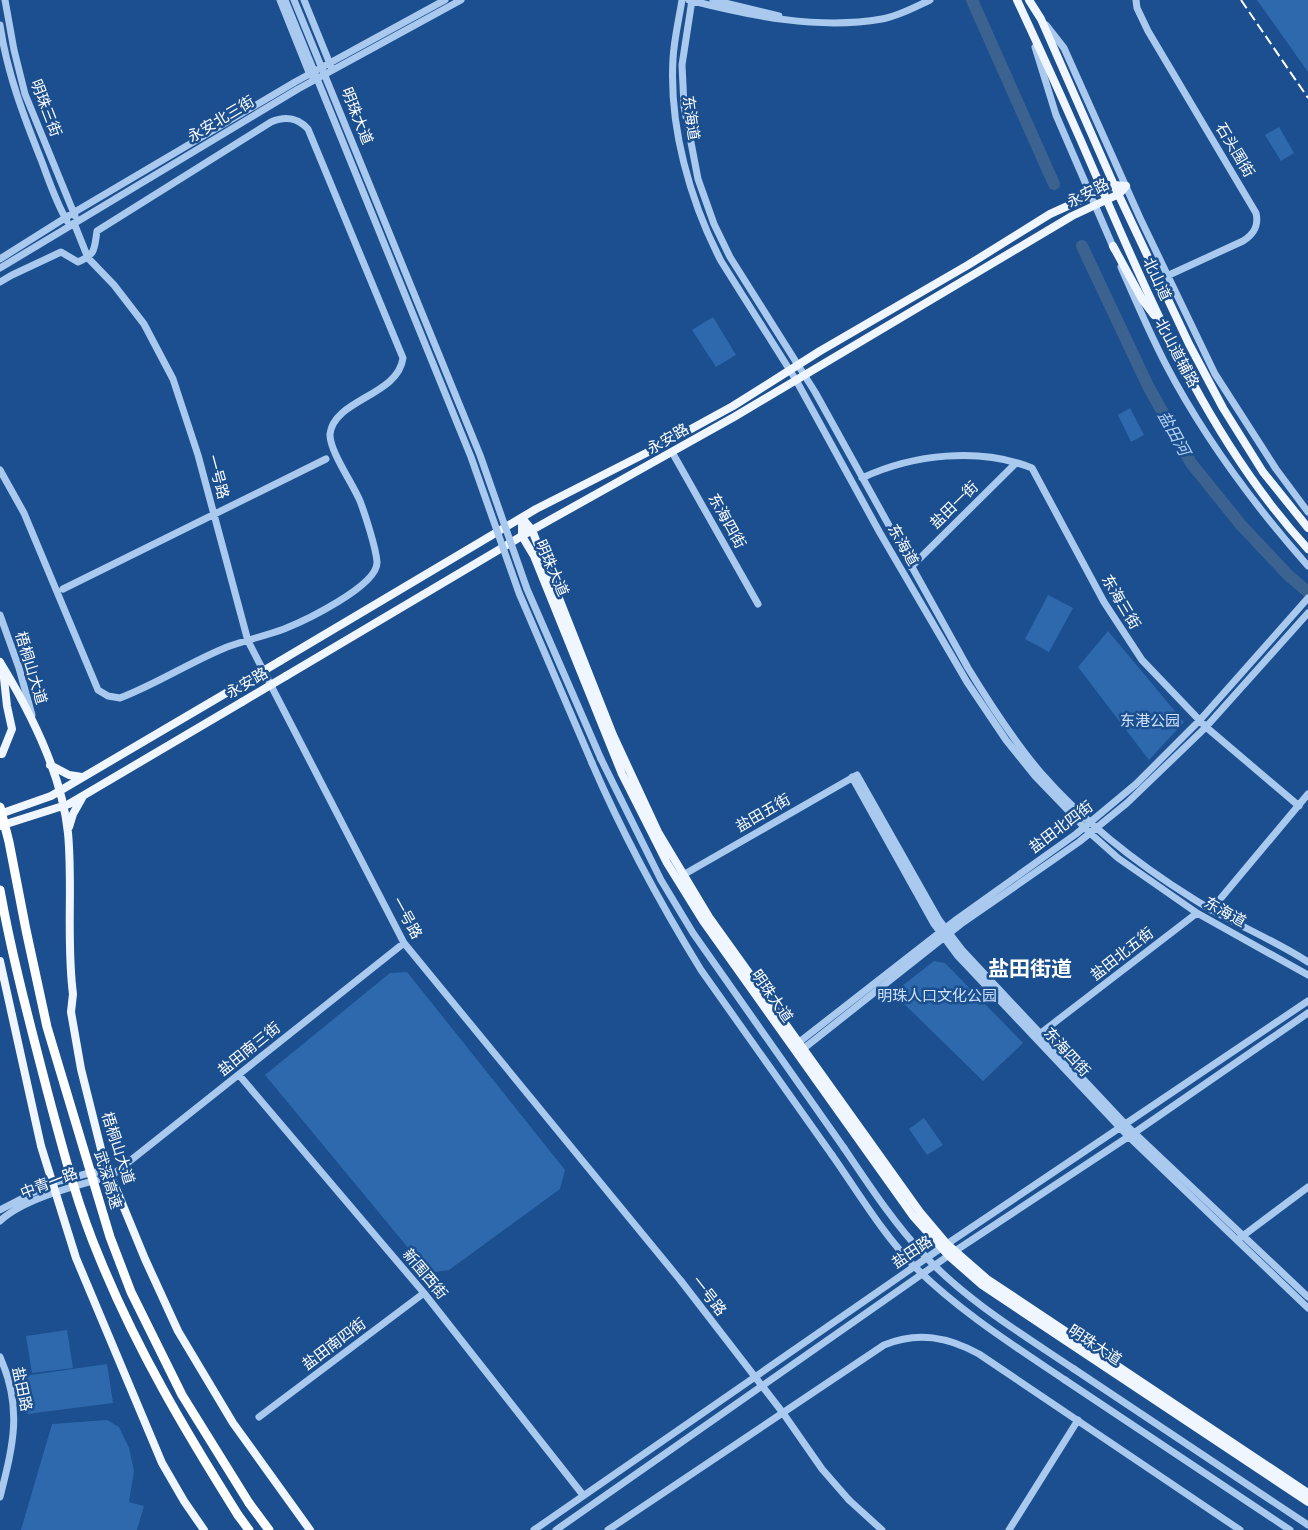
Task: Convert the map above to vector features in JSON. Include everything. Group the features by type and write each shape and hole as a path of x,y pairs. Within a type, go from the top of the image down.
{"highway":[{"name":"武深高速","path":"0,807 47,1027 114,1248 130,1292 182,1395 249,1503 269,1530"},
{"path":"0,890 8,934 56,1123 99,1257 147,1362 183,1428 249,1530"}],"main road":[{"name":"北山道","path":"1017,0 1164,328 1192,383 1235,455 1308,549"},
{"name":"北山道","path":"1029,0 1041,19 1114,184 1211,376 1223,408 1263,472 1308,528"},
{"name":"永安路","path":"0,814 39,802 58,792 522,518 723,412 1050,214 1114,184 1126,186"},
{"name":"永安路","path":"0,826 63,807 86,794 532,530 805,375 1072,216 1119,194 1126,186"},
{"path":"1113,246 1142,299 1164,328"},
{"name":"明珠大道","path":"522,518 532,530 629,771 658,832 709,917 944,1246"},
{"name":"明珠大道","path":"522,518 522,536 534,556 622,774 667,863 703,921 893,1191 982,1285 1308,1502"},
{"path":"0,754 2,754 12,729 1,665"},
{"name":"梧桐山大道","path":"1,665 21,697 36,729 63,807 68,839 70,959 73,994 71,1012 81,1069 103,1157 145,1260 178,1331 233,1423 310,1530"},
{"path":"50,765 69,776 86,776"},
{"path":"68,839 73,814 86,794"},
{"path":"0,961 39,1134 52,1183 81,1272 162,1463 204,1530"},
{"name":"明珠大道","path":"952,1254 1014,1298 1308,1493"}],"street":[{"name":"明珠三街","path":"5,0 25,94 73,213"},
{"name":"明珠大道","path":"282,0 310,75 320,78"},
{"name":"明珠大道","path":"282,0 471,457 519,593 610,806 647,878 689,950 888,1235 933,1284 976,1320 1290,1530"},
{"name":"明珠大道","path":"294,0 480,454 527,589 601,759 662,880 711,962 906,1234 944,1274 986,1310 1308,1525"},
{"path":"304,0 332,68"},
{"name":"永安北三街","path":"0,268 72,222 320,78 332,68 446,0"},
{"name":"永安北三街","path":"72,222 73,213 310,75 332,68 461,0"},
{"name":"东海道","path":"682,0 674,49 673,73 678,132 688,175 701,214 721,261 790,370 880,533 977,698 1035,776 1090,828 1211,909 1306,959"},
{"path":"690,0 767,17 821,23 884,18 905,12 930,0"},
{"name":"东海道","path":"690,0 682,86 694,161 703,195 721,242 805,375 968,668 1003,723 1040,772 1119,858 1197,913 1308,975"},
{"path":"713,0 768,12 787,19"},
{"name":"石头围街","path":"1136,0 1137,8 1149,31 1258,220 1251,236 1243,241 1169,275"},
{"name":"北山道辅路","path":"1041,19 1064,48 1142,223 1169,275 1211,376 1308,512"},
{"name":"明珠三街","path":"0,25 4,52 18,100 72,222"},
{"name":"北山道辅路","path":"1030,27 1056,115 1165,364 1245,488 1308,566"},
{"path":"0,282 61,252 78,262 88,258 94,253 97,231 271,122 287,118 302,122 308,129 403,358 400,371 339,416 330,431 333,447 360,501 376,558 375,572 370,579 341,599 301,621 227,647 120,698 108,696 98,690 24,513 0,470"},
{"name":"永安北三街","path":"0,259 72,222"},
{"name":"一号路","path":"72,222 88,258 114,285 144,324 173,379 198,455 248,641 404,943 681,1281 783,1413 822,1468 849,1500 882,1530"},
{"name":"东海四街","path":"672,452 758,604"},
{"path":"862,478 887,467 944,457 980,456 1016,463"},
{"path":"63,589 326,459"},
{"name":"东海三街","path":"1016,463 1032,468 1037,474 1094,585 1122,632 1154,674 1206,727 1299,806"},
{"name":"盐田一街","path":"911,567 1016,463"},
{"name":"盐田北四街","path":"1090,828 1200,720 1308,598"},
{"name":"盐田北四街","path":"800,1046 944,933 1149,784 1206,727 1308,613"},
{"name":"梧桐山大道","path":"0,615 19,668 36,729"},
{"name":"东海四街","path":"855,776 944,933 1123,1127 1240,1238 1308,1297"},
{"name":"盐田五街","path":"683,875 855,776"},
{"path":"1211,909 1308,794"},
{"name":"盐田北五街","path":"1038,1036 1197,913"},
{"name":"盐田南三街","path":"111,1176 404,943"},
{"path":"1298,969 1308,983"},
{"path":"1306,1002 1308,995"},
{"name":"盐田路","path":"534,1530 944,1246 1306,1002"},
{"name":"盐田路","path":"556,1530 952,1254 1131,1135 1308,1013"},
{"name":"新围西街","path":"239,1075 424,1293 583,1495"},
{"name":"中青一路","path":"0,1210 52,1183 93,1172 111,1176"},
{"name":"中青一路","path":"0,1221 14,1211 55,1192 111,1176"},
{"path":"1240,1238 1308,1187"},
{"name":"东海四街","path":"1240,1238 1308,1308"},
{"name":"盐田南四街","path":"259,1417 424,1293"},
{"path":"608,1530 884,1345 895,1340 923,1336 953,1342 979,1354 1240,1530"},
{"name":"盐田路","path":"0,1357 14,1401 15,1418 9,1461 0,1497"},
{"path":"1009,1530 1078,1420"},
{"path":"620,1522 625,1530"}],"green space":[{"path":"1257,0 1308,0 1308,72"},
{"path":"1279,127 1294,153 1281,161 1265,135"},
{"path":"713,317 736,355 716,367 692,330"},
{"path":"1130,408 1144,435 1131,442 1118,415"},
{"path":"1048,595 1073,608 1049,652 1025,639"},
{"name":"东港公园","path":"1108,631 1184,722 1149,760 1078,667"},
{"name":"明珠人口文化公园","path":"934,961 945,963 1023,1043 983,1081 893,993"},
{"path":"407,972 565,1170 560,1189 449,1270 429,1273 265,1075 390,973"},
{"path":"924,1118 943,1145 927,1155 909,1129"},
{"path":"67,1330 73,1368 32,1373 26,1336"},
{"path":"107,1364 113,1403 27,1414 24,1376"},
{"path":"107,1420 119,1427 129,1448 134,1471 129,1502 144,1506 137,1530 21,1530 52,1424"}],"waterway":[{"name":"盐田河","path":"972,0 1054,184"},
{"name":"盐田河","path":"1082,246 1148,386 1191,463 1241,525 1288,575 1308,592"}],"railway":[{"path":"1241,0 1308,98"}],"district":[{"name":"盐田街道","path":"1030,969"}]}
